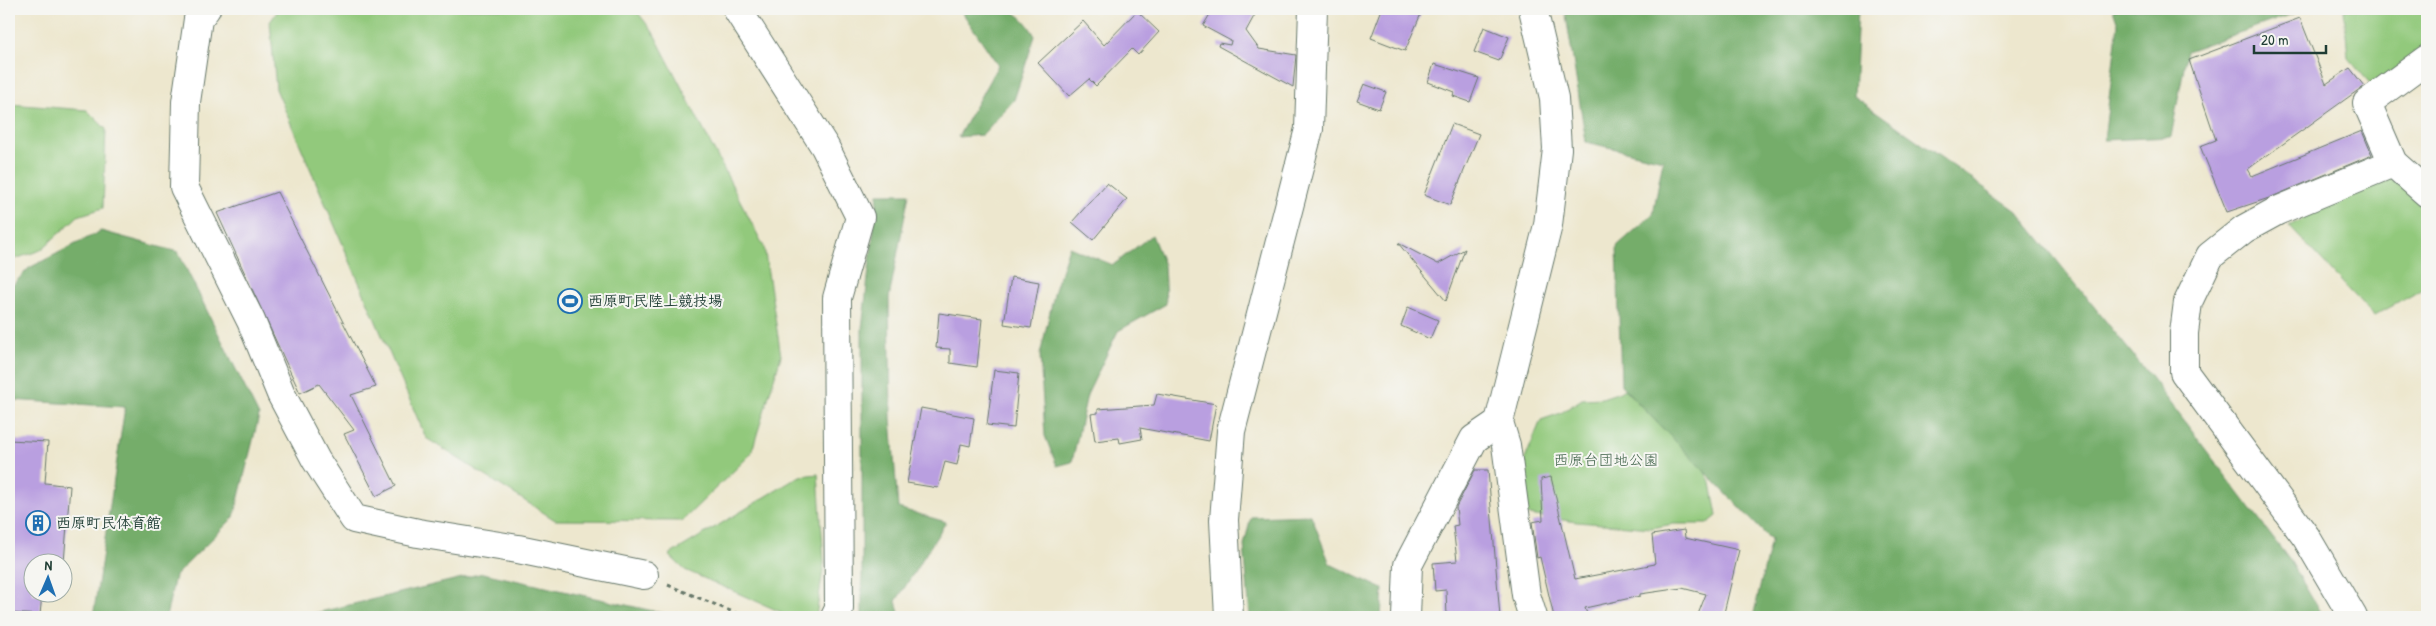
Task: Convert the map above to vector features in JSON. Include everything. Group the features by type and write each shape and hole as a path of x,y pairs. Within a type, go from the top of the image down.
{"street":[{"path":"206,9 198,19 186,102 184,187 251,321 280,394 316,460 354,519 418,533 518,549 644,575"},
{"path":"737,9 825,147 860,217 837,298 837,613"},
{"path":"1228,617 1224,520 1231,430 1309,129 1313,9"},
{"path":"1533,9 1554,98 1557,149 1548,225 1499,422 1506,444 1526,595 1533,617"},
{"path":"2427,59 2367,103 2393,163 2427,193"},
{"path":"2353,617 2306,537 2184,372 2184,333 2188,302 2210,256 2244,229 2277,211 2393,163"},
{"path":"1406,617 1408,565 1474,439 1499,422"}],"path":[{"path":"644,575 745,617"}],"green space":[{"name":"西原町民陸上競技場","path":"279,9 635,9 653,32 764,247 781,356 751,454 682,521 555,520 426,438 276,89 270,22"},
{"path":"960,9 1004,9 1020,17 1035,36 1014,100 982,135 958,137 998,65"},
{"path":"1565,9 1858,9 1854,96 2017,211 2150,376 2291,562 2323,617 1753,617 1771,540 1621,385 1617,246 1653,214 1663,160 1586,142"},
{"path":"2113,9 2307,9 2187,51 2171,137 2104,140 2118,24"},
{"path":"2344,9 2427,9 2427,45 2423,51 2374,88 2348,58"},
{"path":"9,104 87,110 106,129 103,208 78,216 41,250 9,261"},
{"path":"2387,175 2427,209 2427,287 2374,316 2289,226"},
{"path":"878,194 909,194 889,298 891,418 898,508 946,522 896,601 900,617 862,617 862,328"},
{"path":"101,231 178,252 259,416 234,517 175,576 166,617 93,617 125,407 9,400 9,289 29,268"},
{"path":"1152,235 1164,265 1166,304 1118,331 1087,395 1072,462 1057,466 1045,436 1040,355 1055,290 1069,247 1113,265"},
{"name":"西原台団地公園","path":"1624,389 1703,469 1711,483 1717,516 1707,524 1673,524 1652,528 1577,522 1522,514 1521,469 1541,420 1561,413 1582,399 1602,398"},
{"path":"818,474 824,563 816,617 786,617 781,612 685,570 669,555 800,476"},
{"path":"1311,515 1330,564 1383,589 1381,617 1250,617 1244,545 1251,517"},
{"path":"483,573 680,617 299,617"}],"building":[{"path":"1213,9 1258,9 1246,31 1259,49 1296,55 1293,87 1218,46 1219,43 1230,45 1231,41 1203,26"},
{"path":"1382,9 1423,9 1405,51 1371,38"},
{"path":"1137,11 1159,32 1138,55 1132,49 1096,86 1089,79 1069,96 1038,63 1083,21 1104,45"},
{"path":"2300,18 2326,84 2350,68 2364,86 2248,169 2252,176 2362,131 2372,155 2269,198 2227,212 2200,146 2216,140 2189,60"},
{"path":"1484,27 1509,37 1499,61 1474,52"},
{"path":"1434,64 1479,78 1470,102 1453,96 1454,92 1428,82"},
{"path":"1364,84 1386,92 1379,109 1357,101"},
{"path":"1452,124 1479,134 1450,205 1424,195"},
{"path":"1107,183 1127,199 1093,240 1072,222"},
{"path":"277,192 376,387 351,395 396,486 376,496 344,434 354,430 319,384 300,393 217,213"},
{"path":"1398,243 1438,264 1465,249 1446,301"},
{"path":"1011,277 1039,282 1031,328 1004,324"},
{"path":"1408,307 1438,320 1430,339 1401,326"},
{"path":"939,313 982,319 977,367 950,363 950,349 936,348"},
{"path":"994,370 1019,373 1014,428 987,425"},
{"path":"1157,394 1216,404 1209,441 1140,428 1142,439 1120,443 1119,438 1095,441 1091,414 1098,413 1098,409 1154,405"},
{"path":"921,408 974,418 970,446 961,444 957,465 945,462 938,488 907,483"},
{"name":"西原町民体育館","path":"9,440 48,442 45,483 70,486 65,554 22,554 22,604 41,604 40,615 9,613"},
{"path":"1475,470 1488,470 1500,617 1447,617 1446,590 1435,591 1433,563 1457,561 1453,526 1458,525 1456,507"},
{"path":"1551,477 1575,579 1655,564 1652,535 1684,530 1685,538 1739,550 1723,617 1697,617 1706,594 1682,588 1640,594 1640,596 1585,608 1588,617 1554,617 1540,557 1537,558 1532,522 1543,520 1541,479"}],"place":[{"name":"西原町民陸上競技場","path":"570,301"},
{"name":"西原町民体育館","path":"38,523"}]}
